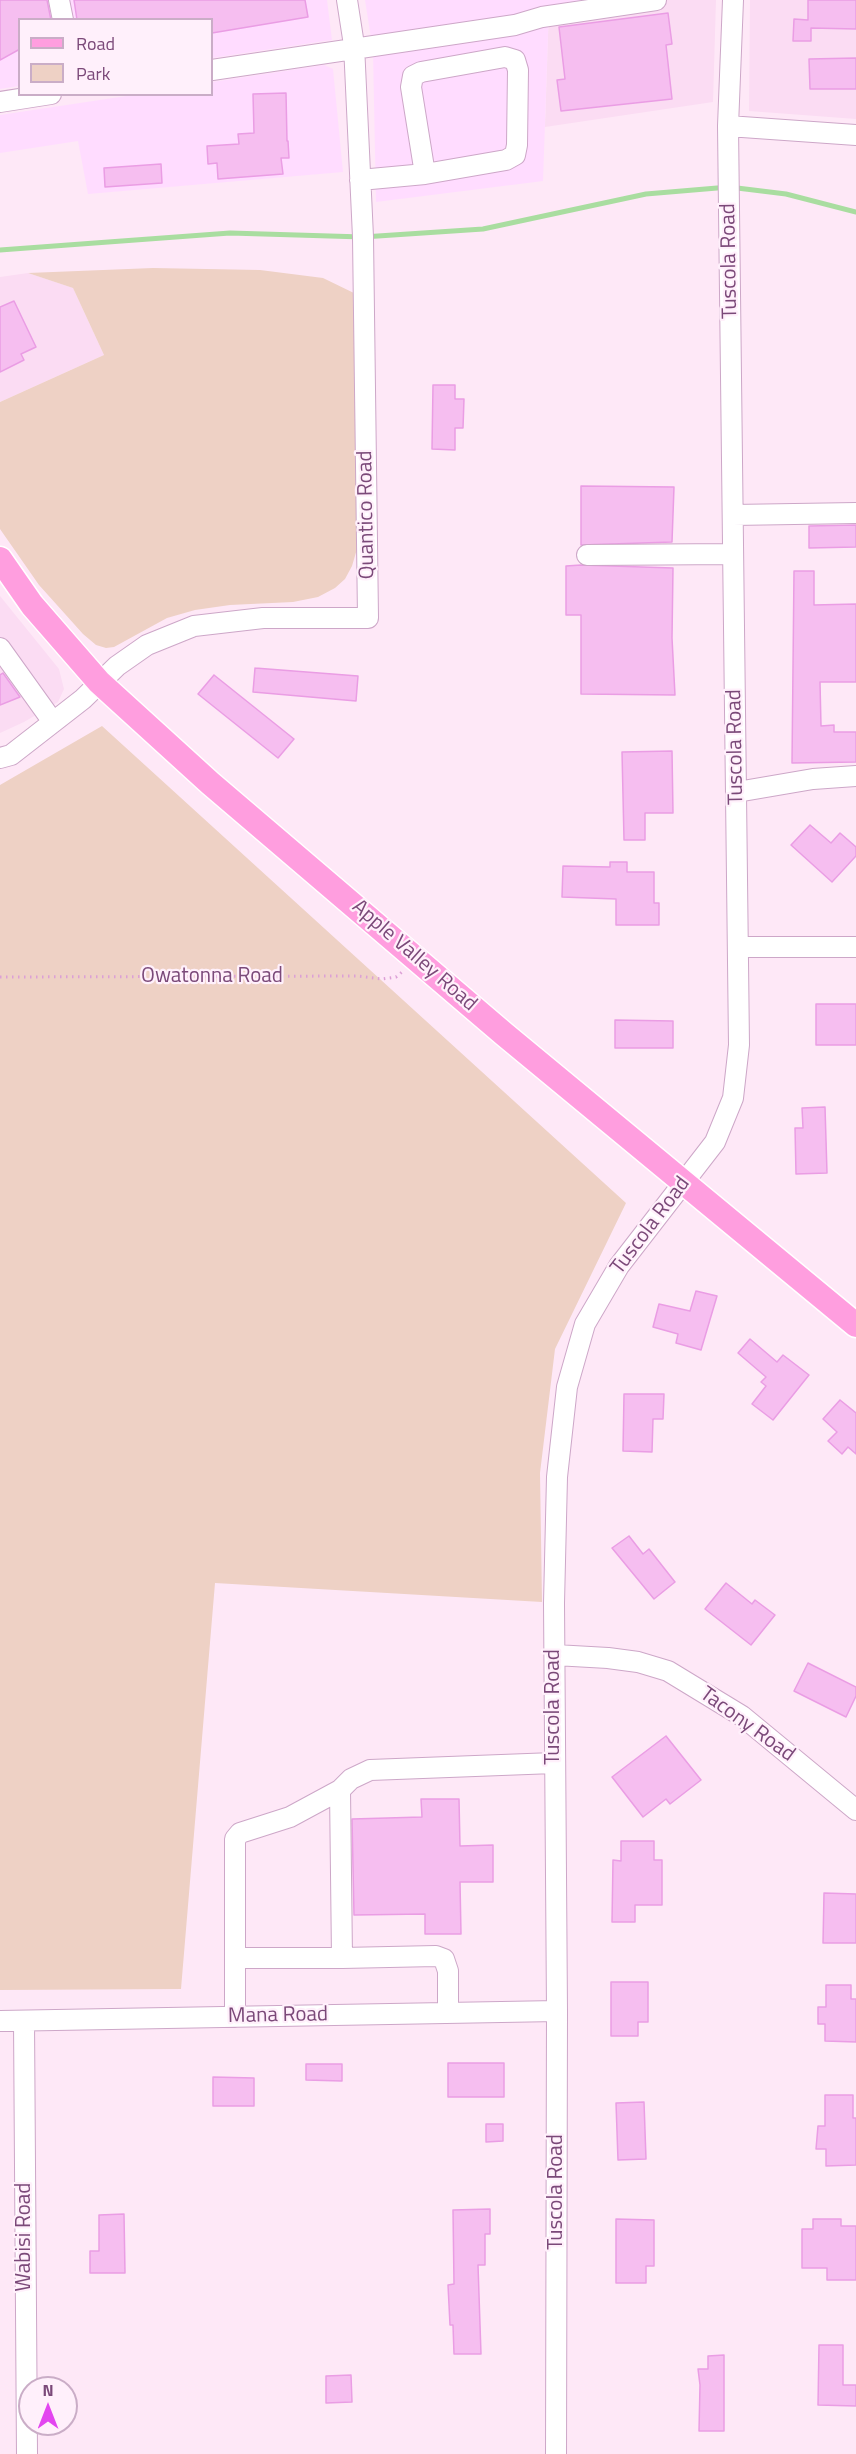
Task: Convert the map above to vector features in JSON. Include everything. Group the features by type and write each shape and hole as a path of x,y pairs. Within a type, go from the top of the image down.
{"main road":[{"name":"Apple Valley Road","path":"0,559 32,605 99,682 210,783 533,1058 856,1325"}],"street":[{"path":"59,0 63,18"},
{"name":"Quantico Road","path":"0,758 11,755 147,645 194,626 263,618 368,618 363,237 355,49 347,0"},
{"path":"213,70 515,25 542,17 656,0"},
{"name":"Tuscola Road","path":"556,2454 555,1655 557,1477 567,1387 585,1324 619,1266 715,1142 733,1098 739,1045 728,126 733,0"},
{"path":"360,180 425,174 506,160 515,155 518,102 518,70 515,60 505,57 421,72 413,76 411,87 425,174"},
{"path":"0,102 38,96"},
{"path":"728,126 856,135"},
{"path":"733,515 856,513"},
{"path":"587,555 733,554"},
{"path":"0,648 52,723"},
{"path":"737,792 813,779 856,776"},
{"path":"739,947 856,947"},
{"name":"Tacony Road","path":"555,1655 618,1659 668,1671 742,1716 856,1810"},
{"path":"235,2017 235,1839 240,1833 290,1817 340,1790 351,1779 370,1770 554,1763"},
{"path":"340,1790 342,1958"},
{"path":"235,1958 436,1956 444,1959 448,1971 448,2013"},
{"name":"Mana Road","path":"0,2021 557,2011"},
{"name":"Wabisi Road","path":"24,2021 27,2454"}],"path":[{"name":"Owatonna Road","path":"0,977 357,976 382,979 396,977 418,960"}],"shaded area":[{"path":"0,0 327,0 332,40 213,58 213,18 18,18 18,86 0,89"},
{"path":"365,0 588,0 549,6 543,181 376,202 373,51"},
{"path":"588,0 716,0 713,102 545,127 549,6"},
{"path":"750,0 856,0 856,119 749,111"},
{"path":"324,65 333,69 343,172 88,194 78,141 0,153 0,115 126,96 213,96 213,82"},
{"path":"28,273 73,288 104,355 0,402 0,277"},
{"path":"0,596 59,669 64,689 58,702 0,733"}],"green space":[{"path":"153,268 260,270 323,278 358,295 357,549 345,579 335,588 318,597 293,602 230,605 195,610 167,618 114,647 106,648 96,645 83,634 39,585 0,529 0,402 104,355 73,288 28,273"},
{"path":"102,726 626,1203 555,1349 540,1473 542,1602 215,1583 181,1989 0,1990 0,785"}],"building":[{"path":"0,0 47,0 51,18 18,18 18,50 0,60"},
{"path":"74,0 305,0 308,17 213,33 213,18 77,18"},
{"path":"808,0 856,0 856,29 811,28 811,41 793,41 794,19 808,20"},
{"path":"668,13 672,44 666,45 672,99 561,111 557,80 565,79 559,27"},
{"path":"856,58 856,89 810,89 809,59"},
{"path":"286,93 289,158 281,158 283,174 218,179 217,163 208,164 207,146 239,144 238,134 254,133 253,94"},
{"path":"161,164 162,183 105,187 104,168"},
{"path":"14,301 36,347 21,354 24,360 0,372 0,307"},
{"path":"433,385 455,385 455,399 464,399 463,428 455,428 455,450 432,449"},
{"path":"581,486 674,487 672,542 581,545"},
{"path":"856,525 856,547 809,548 809,526"},
{"path":"566,566 673,568 672,638 675,695 581,694 581,615 566,615"},
{"path":"794,571 814,571 814,605 856,604 856,682 820,682 821,726 834,725 834,732 856,732 856,762 792,763"},
{"path":"255,668 358,676 356,701 253,692"},
{"path":"3,673 20,697 0,705 0,675"},
{"path":"214,675 294,739 278,758 198,694"},
{"path":"672,751 673,813 645,813 645,840 624,840 622,752"},
{"path":"810,825 831,843 840,833 856,847 856,856 832,882 791,845"},
{"path":"610,862 627,862 627,872 654,872 654,903 659,903 659,925 616,925 616,899 562,897 563,866 610,867"},
{"path":"816,1004 856,1004 856,1045 816,1045"},
{"path":"615,1020 673,1021 673,1048 615,1048"},
{"path":"825,1107 827,1173 796,1174 795,1128 803,1128 802,1108"},
{"path":"696,1291 717,1296 701,1350 676,1343 678,1334 653,1327 659,1304 690,1311"},
{"path":"750,1339 777,1362 783,1355 809,1375 773,1420 752,1404 766,1386 761,1382 766,1377 738,1353"},
{"path":"624,1394 664,1394 663,1419 653,1419 652,1452 623,1451"},
{"path":"840,1400 856,1413 856,1454 848,1447 842,1454 828,1441 837,1432 823,1419"},
{"path":"629,1536 643,1554 649,1549 675,1582 654,1599 612,1548"},
{"path":"726,1583 752,1604 755,1600 775,1615 751,1645 705,1609"},
{"path":"808,1663 856,1687 856,1696 846,1717 794,1691"},
{"path":"666,1736 701,1780 670,1804 666,1799 643,1817 612,1777"},
{"path":"421,1799 459,1799 460,1846 493,1845 493,1882 460,1882 461,1934 425,1934 425,1914 354,1915 352,1819 422,1817"},
{"path":"621,1841 654,1841 654,1860 662,1860 662,1905 635,1905 635,1922 612,1922 613,1860 621,1861"},
{"path":"824,1893 856,1894 856,1943 823,1943"},
{"path":"611,1982 648,1982 648,2022 638,2022 638,2036 611,2036"},
{"path":"826,1985 851,1985 851,1999 856,1999 856,2042 825,2041 825,2024 818,2024 818,2007 826,2007"},
{"path":"448,2063 504,2063 504,2097 448,2097"},
{"path":"306,2064 342,2064 342,2081 306,2080"},
{"path":"213,2077 254,2078 254,2106 213,2106"},
{"path":"825,2095 853,2095 853,2118 856,2118 856,2165 826,2166 826,2149 816,2149 818,2126 825,2126"},
{"path":"644,2102 646,2159 618,2160 616,2103"},
{"path":"486,2124 503,2124 503,2141 486,2142"},
{"path":"490,2209 490,2234 485,2234 485,2265 478,2265 481,2354 454,2354 448,2285 454,2284 453,2210"},
{"path":"124,2214 125,2273 90,2273 90,2251 99,2251 99,2215"},
{"path":"616,2219 654,2220 654,2266 646,2266 646,2283 616,2283"},
{"path":"813,2219 841,2219 841,2226 856,2226 856,2280 827,2280 827,2268 802,2268 802,2229 813,2229"},
{"path":"819,2345 843,2345 843,2385 856,2385 856,2406 818,2405"},
{"path":"724,2355 724,2431 699,2431 698,2369 708,2369 708,2356"},
{"path":"351,2375 352,2402 326,2403 326,2376"}],"waterway":[{"path":"0,250 230,233 363,237 483,229 646,194 729,187 786,194 856,212"}]}
